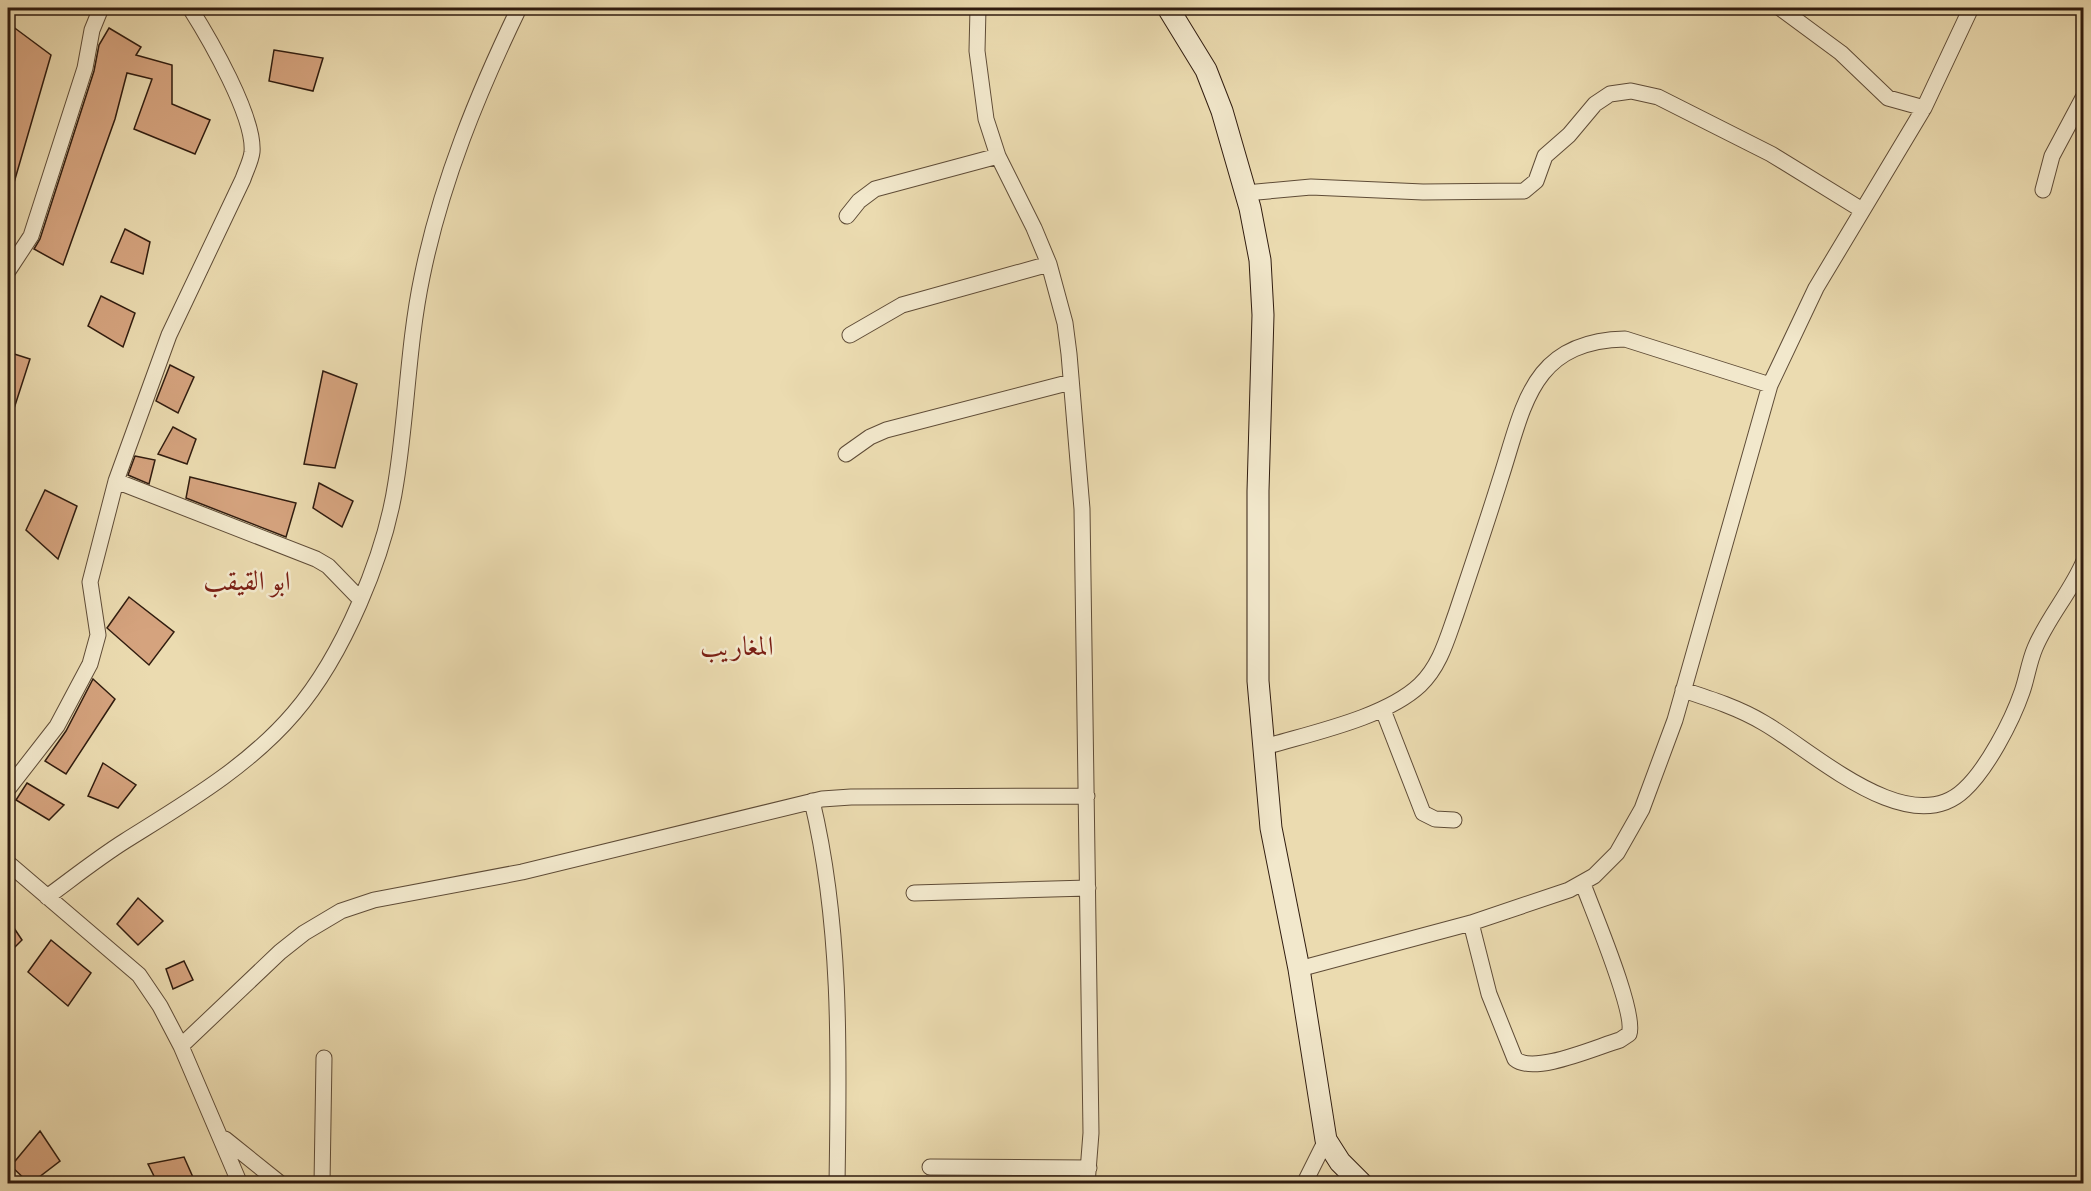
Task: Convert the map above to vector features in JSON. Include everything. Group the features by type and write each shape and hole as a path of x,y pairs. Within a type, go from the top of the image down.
{"street":[{"path":"8,271 31,236 86,68 92,30 101,8"},
{"path":"8,789 57,726 81,685 96,650 98,635 90,582 116,481 169,335 243,179 252,152 244,114 207,35 190,8"},
{"path":"47,897 123,842 181,808 267,740 294,714 323,674 360,599 382,542 396,483 421,281 429,245 458,150 519,8"},
{"path":"930,1167 1088,1176 1091,1133 1082,509 1065,322 1035,228 998,156 986,119 980,79 978,8"},
{"path":"1168,8 1206,70 1222,111 1256,234 1262,293 1258,681 1271,828 1299,969 1326,1140 1340,1162 1362,1184"},
{"path":"1780,8 1841,53 1888,98 1924,108"},
{"path":"1299,969 1471,923 1583,884 1617,853 1642,809 1683,690 1770,385 1815,288 1924,108 1971,8"},
{"path":"1246,193 1311,187 1423,192 1524,191 1536,181 1545,156 1569,135 1595,104 1610,94 1631,91 1658,97 1771,154 1862,210"},
{"path":"2043,190 2052,156 2084,96"},
{"path":"847,216 859,201 875,189 998,156"},
{"path":"850,335 902,305 1048,264"},
{"path":"1265,747 1383,710 1419,686 1431,673 1442,654 1511,447 1521,409 1530,390 1559,358 1574,348 1603,339 1625,339 1770,385"},
{"path":"846,454 870,437 886,430 1071,382"},
{"path":"116,481 316,558 328,566 360,599"},
{"path":"1683,690 1731,707 1762,722 1890,801 1932,806 1944,804 1966,788 1983,767 2022,693 2034,651 2043,631 2067,595 2084,561"},
{"path":"1383,710 1423,813 1435,819 1454,820"},
{"path":"181,1046 280,952 304,933 341,911 374,900 522,872 812,801 851,797 1087,796"},
{"path":"812,801 828,891 840,1053 837,1184"},
{"path":"8,863 139,975 160,1006 181,1046 240,1184"},
{"path":"1471,923 1489,994 1515,1059 1520,1063 1537,1065 1620,1040 1629,1034 1630,1022 1617,975 1583,884"},
{"path":"914,893 1088,888"},
{"path":"322,1184 324,1058"},
{"path":"221,1135 281,1184"},
{"path":"1304,1184 1326,1140"}],"building":[{"path":"8,23 51,55 11,193 8,192"},
{"path":"109,28 141,47 136,55 172,65 172,104 210,120 195,154 134,129 152,79 127,73 115,119 63,265 34,249 40,239 94,71 99,45"},
{"path":"274,50 323,58 313,91 269,81"},
{"path":"125,229 150,242 143,274 111,262"},
{"path":"101,296 135,313 123,347 88,326"},
{"path":"8,352 30,359 10,421 8,421"},
{"path":"170,365 194,377 178,413 156,401"},
{"path":"323,371 357,384 335,468 304,464"},
{"path":"173,427 196,439 187,464 158,454"},
{"path":"135,456 155,460 149,484 128,475"},
{"path":"190,477 296,503 286,537 186,498"},
{"path":"319,483 353,501 342,527 313,508"},
{"path":"45,490 77,506 58,559 26,530"},
{"path":"129,597 174,632 149,665 107,628"},
{"path":"93,679 115,699 66,774 45,761 66,731"},
{"path":"103,763 136,785 118,808 88,796"},
{"path":"27,783 64,805 49,820 16,800"},
{"path":"138,898 163,921 138,945 117,924"},
{"path":"8,919 22,940 8,954"},
{"path":"51,940 91,973 68,1006 28,972"},
{"path":"184,961 193,980 173,989 166,969"},
{"path":"40,1131 60,1161 30,1184 11,1166"},
{"path":"184,1157 196,1184 158,1184 148,1164"}],"district":[{"name":"ابو القيقب","path":"247,583"},
{"name":"المغاريب","path":"737,648"}]}
